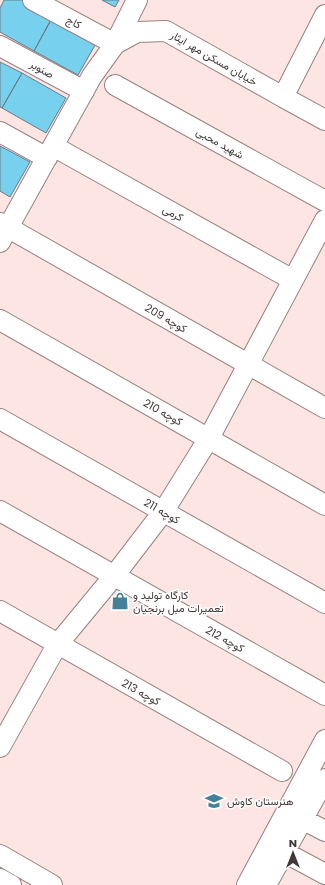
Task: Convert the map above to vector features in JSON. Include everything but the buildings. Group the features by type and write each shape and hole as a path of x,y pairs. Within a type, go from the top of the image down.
{"street":[{"name":"کاج","path":"33,0 115,44"},
{"path":"115,44 137,0"},
{"path":"283,97 322,28"},
{"name":"خیابان مسکن مهر ایثار","path":"3,231 50,152 92,76 115,44 137,32 166,31 325,120"},
{"name":"صنوبر","path":"0,46 84,91"},
{"name":"شهید محبی","path":"115,85 325,201"},
{"name":"کرمی","path":"0,132 50,152 293,280"},
{"path":"0,748 6,726 57,645 114,576 163,512 209,438 325,220"},
{"name":"کوچه 209","path":"3,231 325,408"},
{"name":"کوچه 210","path":"0,320 325,505"},
{"name":"کوچه 211","path":"0,419 325,603"},
{"name":"کوچه 212","path":"0,511 325,695"},
{"name":"کوچه 213","path":"0,612 282,771"},
{"path":"247,885 325,740"},
{"path":"266,885 325,779"},
{"path":"302,819 325,831"},
{"path":"284,852 325,874"},
{"path":"0,855 52,885"},
{"path":"0,879 11,885"}],"place":[{"name":"کارگاه تولید و تعمیرات مبل برنجیان","path":"120,601"},
{"name":"هنرستان کاوش","path":"214,801"}]}
